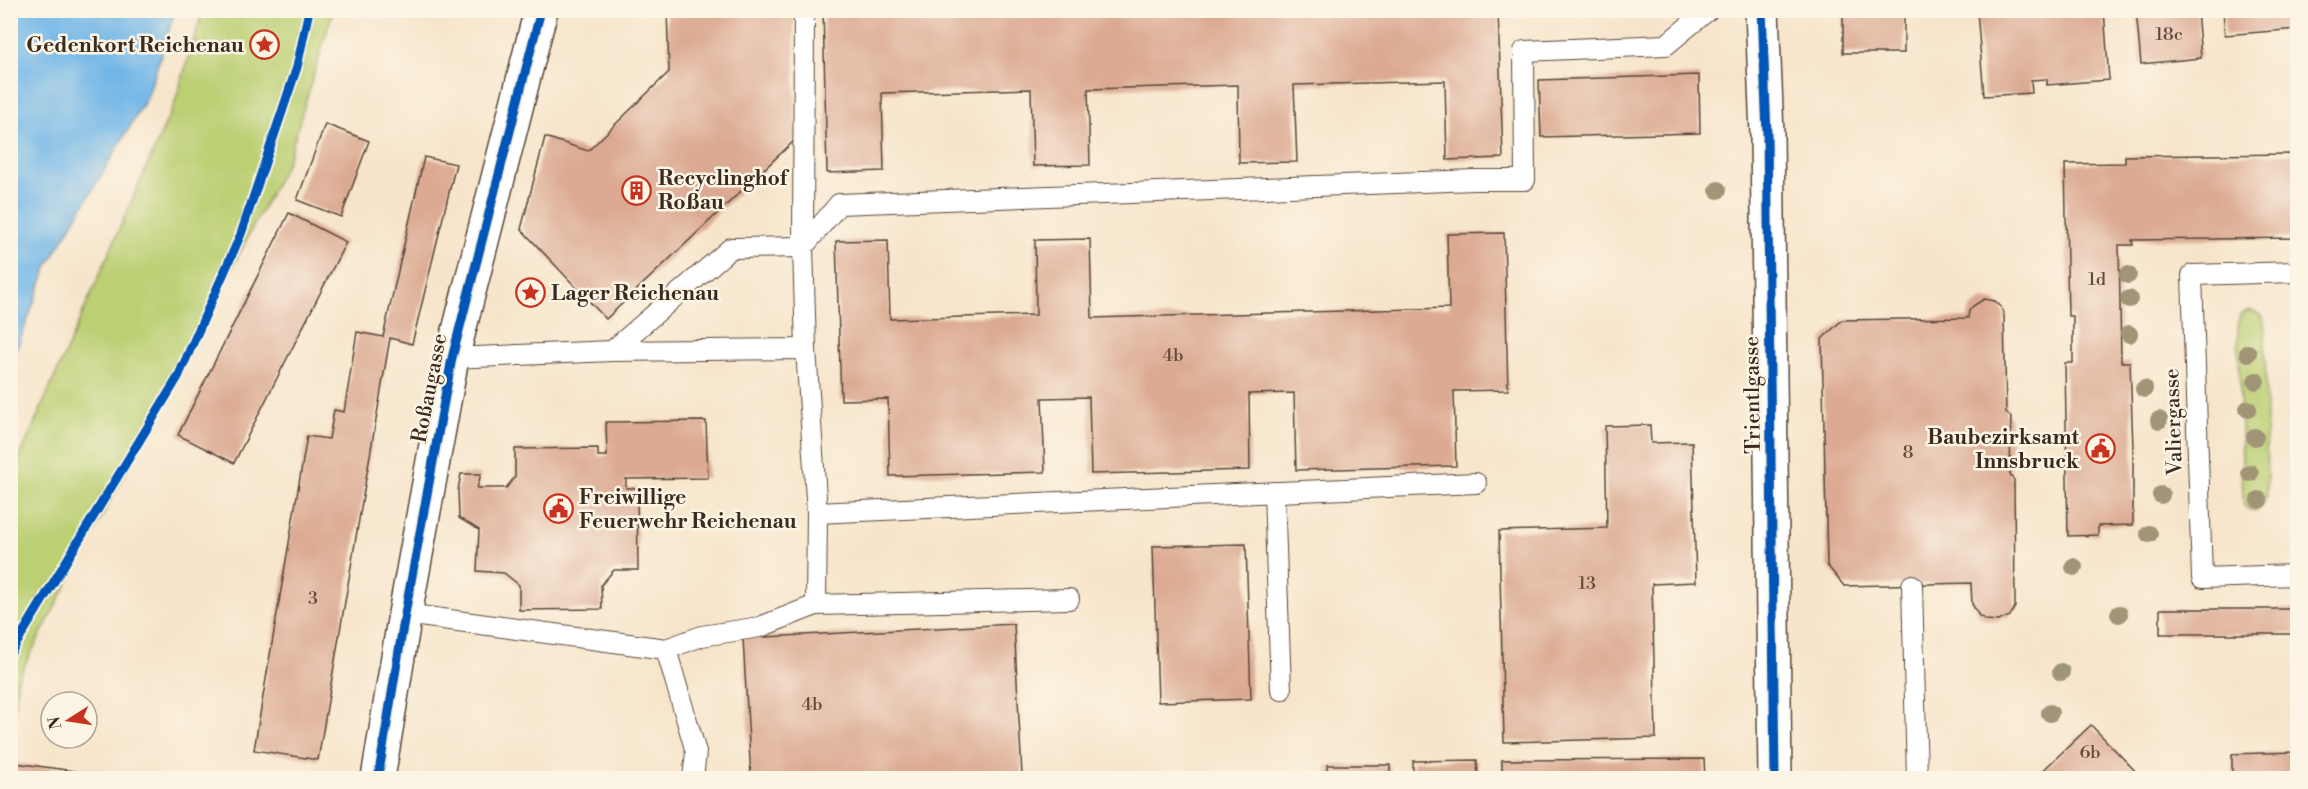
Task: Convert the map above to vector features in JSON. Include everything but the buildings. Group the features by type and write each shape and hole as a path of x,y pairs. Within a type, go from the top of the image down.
{"street":[{"name":"Roßaugasse","path":"378,778 405,614 452,358 541,10"},
{"name":"Trientlgasse","path":"1762,10 1767,134 1775,778"}],"lane":[{"path":"804,10 803,247 806,349 817,513 816,605"},
{"path":"612,351 731,248 803,247 839,204 1525,180 1524,51 1666,45 1708,10"},
{"name":"Valiergasse","path":"2298,272 2192,275 2202,578 2298,575"},
{"path":"452,358 612,351 806,349"},
{"path":"817,513 1476,483"},
{"path":"1274,492 1281,690"},
{"path":"1912,585 1917,778"},
{"path":"405,614 666,649 702,636 760,627 816,605 1069,599"},
{"path":"666,649 696,752 693,778"}],"green space":[{"path":"203,10 333,11 288,160 18,678 11,734 11,477 175,102"},
{"path":"2248,310 2263,317 2265,331 2267,496 2261,507 2255,510 2244,506 2243,499 2238,322 2240,315"}],"water":[{"path":"11,10 175,11 147,98 48,265 11,364"}],"cycle path":[{"path":"10,654 178,377 241,234 297,67 309,10"},
{"path":"378,778 405,614 452,358 541,10"},
{"path":"1762,10 1767,134 1775,778"}],"place":[{"name":"Gedenkort Reichenau","path":"265,45"},
{"name":"Recyclinghof Roßau","path":"637,190"},
{"name":"Lager Reichenau","path":"530,293"},
{"name":"Baubezirksamt Innsbruck","path":"2100,449"},
{"name":"Freiwillige Feuerwehr Reichenau","path":"558,509"}]}
